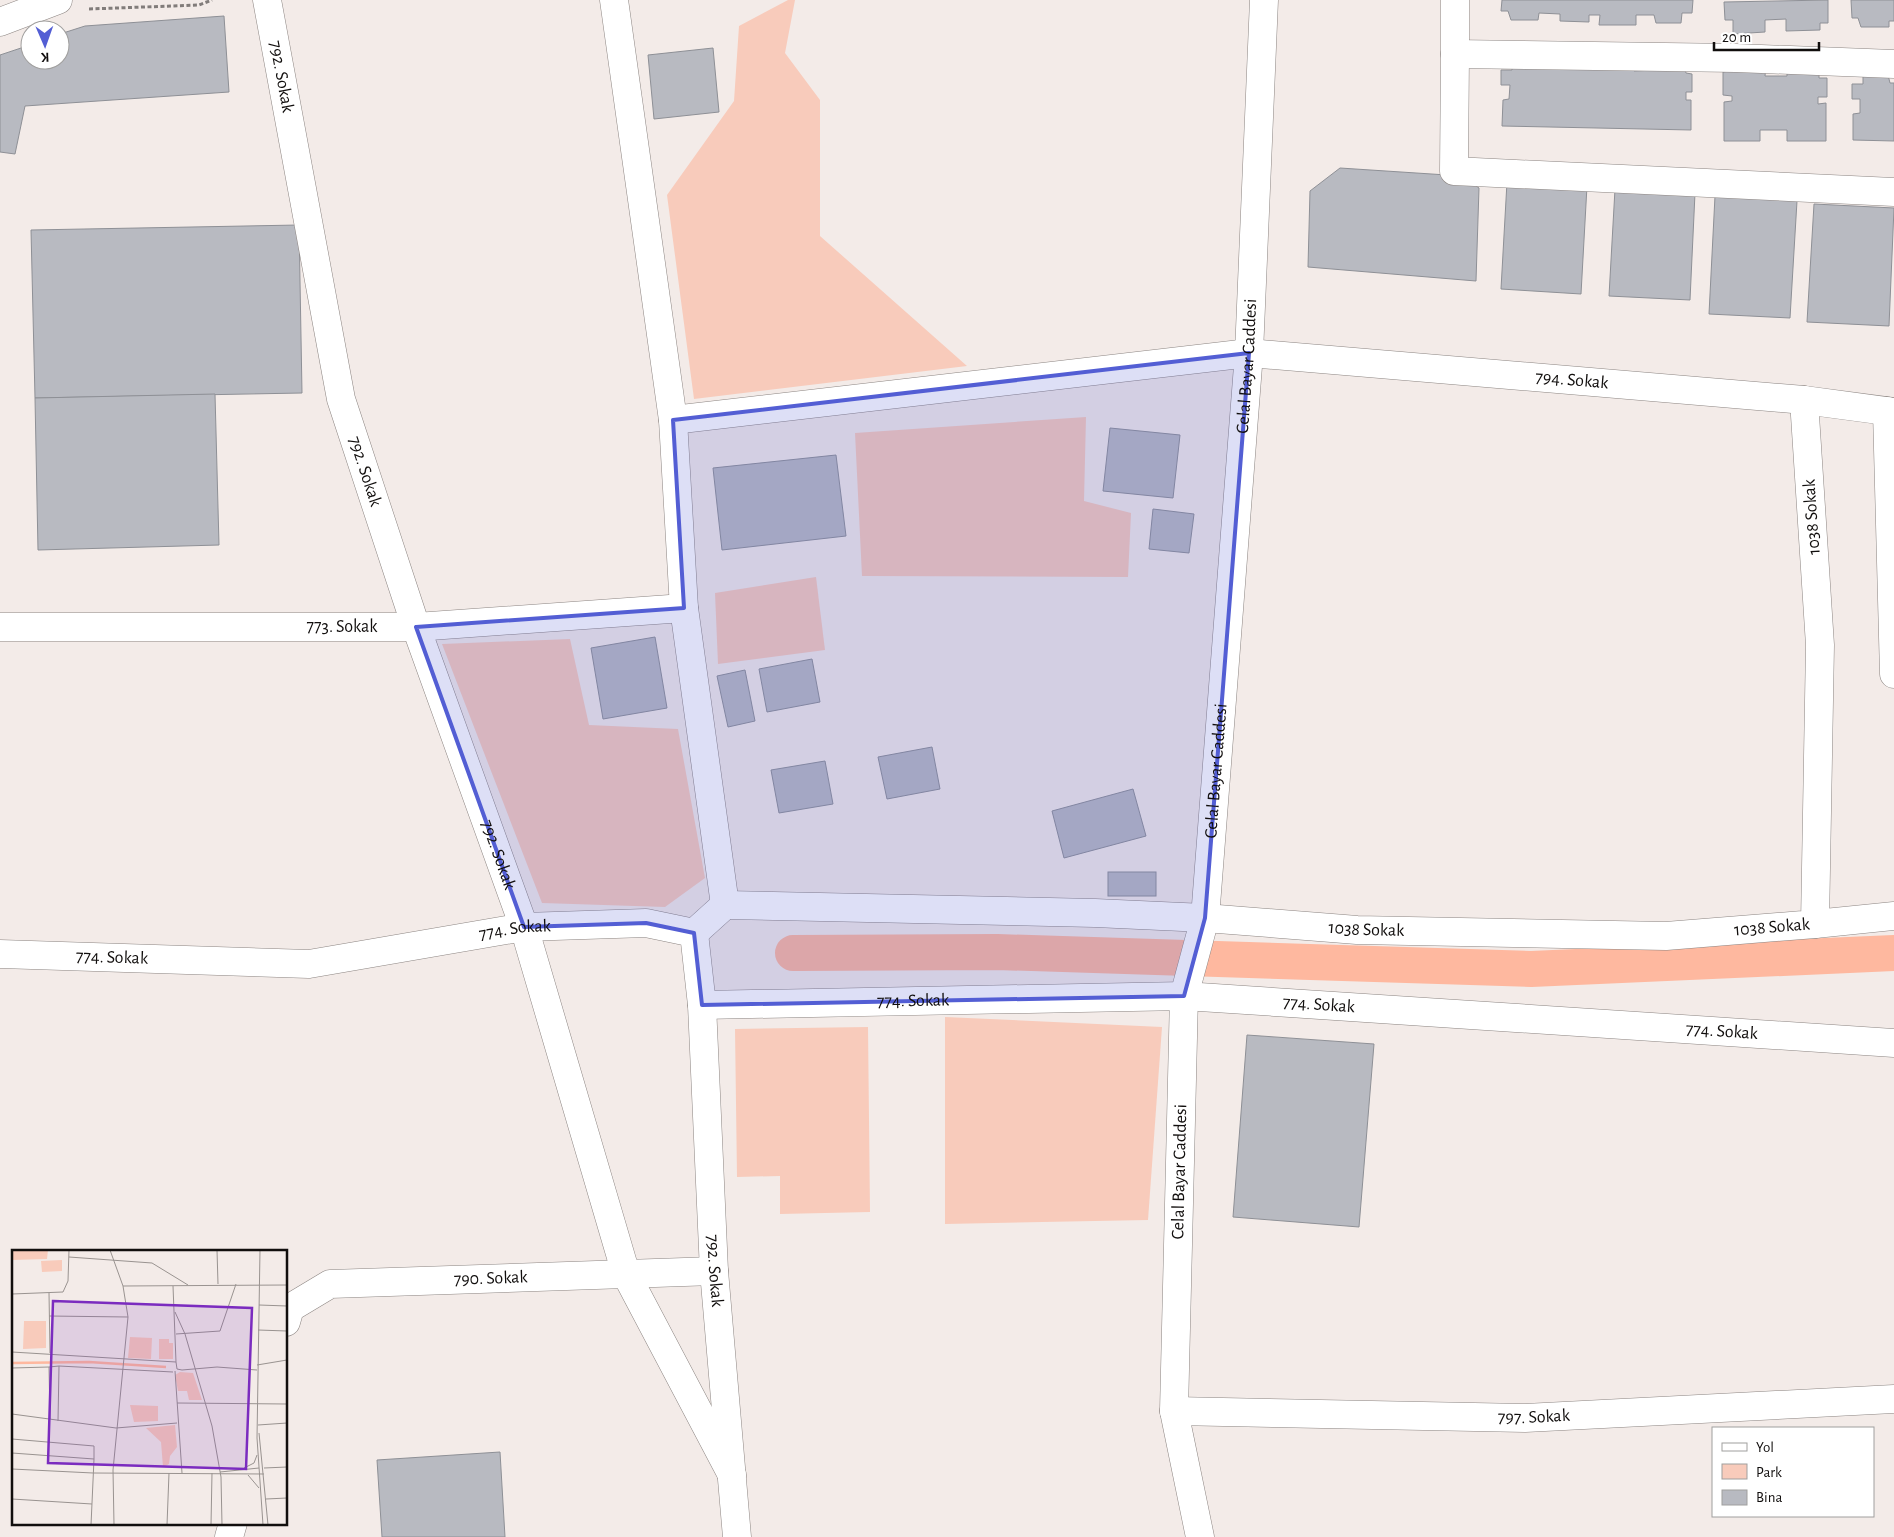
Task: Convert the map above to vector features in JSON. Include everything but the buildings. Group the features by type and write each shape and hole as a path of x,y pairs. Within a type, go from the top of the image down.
{"street":[{"path":"0,1 10,0"},
{"name":"792. Sokak","path":"267,0 341,399 416,627 524,927 626,1274 732,1475"},
{"path":"614,0 673,420 684,608 725,905 694,933 702,1005"},
{"name":"Celal Bayar Caddesi","path":"1200,1537 1174,1411 1184,996 1205,918 1249,353 1264,0"},
{"path":"1455,0 1454,171 1894,192"},
{"path":"0,22 69,6"},
{"path":"1454,54 1727,58 1894,64"},
{"name":"794. Sokak","path":"673,420 1249,353 1804,400 1891,411"},
{"name":"1038 Sokak","path":"725,905 1095,913 1205,918 1357,930 1666,936 1815,924 1820,645 1804,400"},
{"path":"1891,411 1894,674"},
{"name":"773. Sokak","path":"0,627 416,627 684,608"},
{"path":"1815,924 1894,916"},
{"name":"774. Sokak","path":"0,954 309,964 524,927 646,923 694,933"},
{"name":"774. Sokak","path":"702,1005 1184,996 1894,1044"},
{"name":"792. Sokak","path":"702,1005 714,1271 737,1537"},
{"name":"790. Sokak","path":"288,1315 290,1308 330,1284 714,1271"},
{"name":"797. Sokak","path":"1174,1411 1525,1418 1894,1399"},
{"path":"229,1537 232,1524"}],"path":[{"path":"69,6 88,9 199,5 212,0"}],"highlighted area":[{"path":"1249,353 1205,918 1184,996 702,1005 694,933 646,923 524,927 416,627 684,608 673,420"}],"green space":[{"path":"788,0 795,0 785,53 820,100 820,236 967,366 694,399 667,195 734,101 739,26"},
{"path":"1086,417 1084,501 1131,513 1128,577 862,576 855,433"},
{"path":"816,577 825,650 718,664 715,593"},
{"path":"570,639 589,725 678,729 705,878 665,907 542,903 442,644"},
{"path":"945,1017 1162,1027 1148,1220 945,1224"},
{"path":"868,1027 870,1212 780,1214 780,1176 737,1177 735,1029"}],"waterway":[{"path":"793,953 997,952 1531,969 1894,953"}]}
